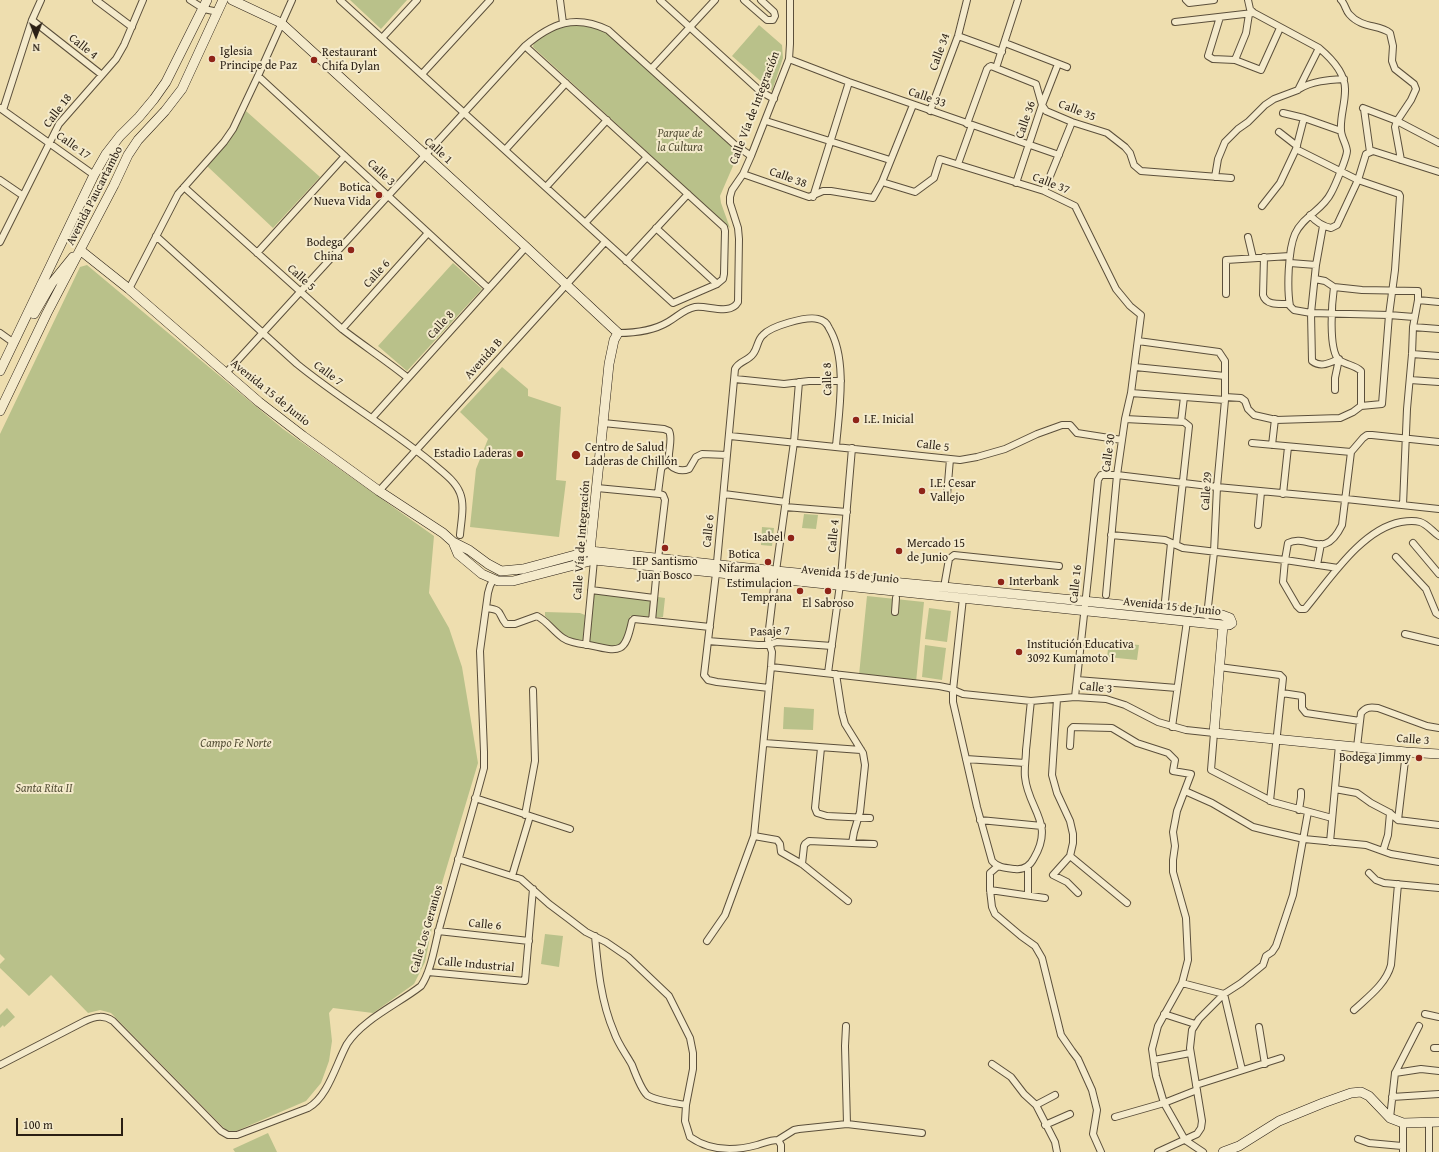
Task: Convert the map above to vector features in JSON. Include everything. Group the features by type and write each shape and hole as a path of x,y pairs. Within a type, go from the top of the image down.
{"street":[{"path":"1,109 32,20 41,0"},
{"path":"96,0 132,27"},
{"name":"Calle 18","path":"0,242 22,195 59,124 116,59 124,45 143,0"},
{"path":"190,0 205,4 218,12"},
{"name":"Avenida Paucartambo","path":"0,411 47,313 114,185 128,155 138,140 165,111 182,89 223,0"},
{"name":"Calle 1","path":"232,0 282,23 618,333"},
{"path":"129,289 178,194 229,136 244,108 292,0"},
{"path":"340,0 673,303 717,284 722,279 724,274 724,226 525,46"},
{"path":"382,38 417,0"},
{"path":"422,74 490,0"},
{"path":"560,0 563,23"},
{"path":"660,0 760,91 774,99"},
{"path":"652,68 715,0"},
{"path":"744,0 767,20 773,20 775,16 774,12 761,0"},
{"name":"Calle Vía de Integración","path":"586,645 594,560 590,551 610,353 614,340 618,333 637,332 657,328 694,307 725,310 736,306 739,298 739,239 738,228 730,203 730,197 732,190 743,174 766,121 789,59 790,0"},
{"name":"Calle 34","path":"930,111 958,36 967,0"},
{"path":"996,68 1018,0"},
{"path":"1186,0 1189,3 1214,0"},
{"path":"1235,60 1252,14 1248,0"},
{"path":"1342,0 1348,13 1355,20 1370,26 1385,29 1390,33 1393,46 1392,61 1395,69 1414,84 1416,89 1395,127 1401,160"},
{"name":"Avenida Paucartambo","path":"0,371 22,328 94,175 106,154 120,136 154,99 166,82 205,4"},
{"path":"1175,22 1252,14 1319,48 1329,56 1344,79 1345,91 1341,131 1345,143 1346,156 1331,194 1321,207 1310,215 1300,226 1295,234 1290,256 1289,304 1291,309 1311,313 1414,317"},
{"path":"1220,17 1208,56 1213,59 1235,60 1261,70 1280,28"},
{"name":"Calle 4","path":"32,20 102,75"},
{"path":"226,373 525,46 551,27 563,23 589,24 608,30 652,68 734,144 751,156"},
{"path":"958,36 1002,52"},
{"path":"1005,43 1067,67"},
{"path":"1298,90 1319,48"},
{"name":"Calle 33","path":"789,59 913,105 1059,155"},
{"name":"Calle 36","path":"1016,183 1042,105 1058,64"},
{"name":"Calle 35","path":"970,124 989,67 996,68 1036,84 1042,105 1046,111 1072,122 1107,133 1125,147 1130,153 1134,165 1142,171 1215,177"},
{"name":"Calle 3","path":"258,76 488,288"},
{"path":"1231,178 1215,177 1218,159 1225,142 1265,105 1274,99 1298,90 1306,85 1344,79"},
{"path":"813,196 849,82"},
{"path":"505,150 566,83"},
{"path":"882,182 913,105"},
{"name":"Calle 17","path":"1,109 94,175"},
{"path":"1370,152 1363,109 1397,121 1439,143"},
{"path":"1283,113 1304,118 1341,131"},
{"path":"1262,206 1280,183 1297,147 1304,118"},
{"path":"546,187 607,120"},
{"path":"766,121 890,160"},
{"path":"1044,191 1072,122"},
{"path":"958,164 970,124"},
{"path":"1131,393 1184,397 1241,398 1246,401 1248,409 1254,415 1275,419 1340,418 1353,412 1361,406 1382,404 1389,315 1395,270 1400,196 1399,194 1358,180 1340,171 1297,147 1279,132"},
{"path":"1310,215 1316,222 1323,226 1331,228 1336,225 1358,180 1366,154 1373,151 1439,172"},
{"path":"257,253 345,156"},
{"path":"585,223 647,157"},
{"name":"Calle 37","path":"882,182 915,192 934,178 940,159 1044,191 1075,206 1116,289 1130,306 1141,315"},
{"name":"Calle 38","path":"743,174 809,197 831,191 873,198 882,182"},
{"path":"0,180 22,195"},
{"name":"Calle 5","path":"184,187 342,329 408,378"},
{"path":"626,261 688,194"},
{"path":"1323,226 1316,265 1311,313 1312,361 1318,364 1327,364 1339,359"},
{"path":"656,228 717,284"},
{"name":"Calle 6","path":"342,329 428,233"},
{"name":"Calle 7","path":"156,236 297,364 320,383 372,418 447,475 456,485 462,502 460,535"},
{"path":"1248,237 1253,258"},
{"name":"Avenida B","path":"379,491 605,242"},
{"name":"Calle 8","path":"372,418 526,247"},
{"path":"22,328 31,320 52,283 69,260 80,250"},
{"name":"Avenida 15 de Junio","path":"80,250 129,289 259,402 302,436 379,491 443,533 453,542 469,550 498,570 505,571 523,568 590,551 658,563"},
{"path":"1226,294 1226,260 1290,256"},
{"path":"1264,257 1264,299 1270,304 1289,304"},
{"path":"1290,263 1316,265"},
{"path":"1315,279 1325,281 1334,287 1392,291 1418,291 1418,300 1413,327 1403,506"},
{"path":"1334,287 1331,314 1334,352 1339,359 1356,366 1361,371 1361,406"},
{"path":"1418,300 1439,302"},
{"name":"Calle 30","path":"1106,595 1117,475 1125,419 1135,367 1141,315"},
{"name":"Calle 6","path":"769,688 718,682 706,679 704,675 735,379 737,366 754,354 764,333 794,321 808,318 818,319"},
{"name":"Calle 8","path":"818,319 826,323 833,336 837,351 841,381 836,446"},
{"path":"1413,327 1439,329"},
{"path":"0,333 14,343"},
{"name":"Calle 29","path":"1138,341 1219,352 1226,361 1225,398 1214,552 1206,618"},
{"path":"1412,354 1439,356"},
{"path":"1336,390 1336,373 1339,359"},
{"path":"1135,367 1225,376"},
{"path":"735,379 784,384 799,382 841,381"},
{"path":"1410,380 1439,382"},
{"path":"707,942 725,915 754,836 771,667 772,652 769,644 769,629 794,442 799,382"},
{"path":"1181,422 1184,397"},
{"path":"1125,419 1181,422 1188,424 1189,429 1183,482 1165,601"},
{"path":"1272,445 1275,419"},
{"path":"603,423 664,429 670,431 669,457 673,468 686,471 691,467 696,457 702,454 727,455"},
{"name":"Calle 5","path":"730,436 950,459 968,458 997,452 1037,434 1065,424 1071,426 1077,433 1122,440"},
{"path":"1439,442 1406,440 1367,435 1363,438 1351,452 1342,525 1337,535 1328,542 1321,544 1295,540 1288,543 1286,548 1283,582 1297,606 1300,609 1305,609 1344,560 1381,528 1394,523 1410,520 1418,521 1439,536"},
{"path":"1252,443 1351,452"},
{"path":"1283,494 1288,447"},
{"name":"Calle 4","path":"828,673 840,582 852,448"},
{"path":"946,495 950,459"},
{"path":"658,494 662,467 670,463"},
{"name":"Calle 16","path":"1074,697 1098,480 1101,475 1117,475"},
{"path":"1117,475 1261,492 1439,509"},
{"path":"597,488 663,495 664,500 652,621"},
{"path":"1258,525 1261,492"},
{"path":"724,494 847,512"},
{"path":"1111,535 1160,539 1183,548 1338,568"},
{"name":"Avenida 15 de Junio","path":"453,542 458,554 464,560 482,574 493,580 502,582 513,581 594,560 658,563 840,582 963,598 1085,606 1206,618"},
{"path":"1413,543 1439,574"},
{"path":"1317,565 1321,544"},
{"path":"944,587 949,559 954,555 1058,566"},
{"path":"1396,557 1426,588 1436,612 1439,615"},
{"name":"Calle Los Geranios","path":"0,1065 93,1017 101,1016 108,1018 113,1022 220,1131 228,1135 237,1135 312,1106 317,1102 346,1045 358,1031 421,986 426,979 484,768 480,651 488,593 493,580"},
{"name":"Avenida 15 de Junio","path":"840,582 944,587 1187,621 1222,615 1230,618 1232,623 1229,625 1222,625 1219,667"},
{"path":"591,590 654,598"},
{"path":"895,612 896,598"},
{"path":"963,598 953,702 980,820 992,861 998,866 1018,869 1023,869 1028,866 1034,859 1042,842 1042,826 1025,779 1025,763 1031,701"},
{"path":"486,608 496,609 506,624 515,624 537,616 563,638 586,645 612,650 620,648 628,639 632,621 634,619 710,627"},
{"path":"1172,727 1187,621"},
{"path":"1405,634 1439,642"},
{"name":"Pasaje 7","path":"708,641 758,645 777,642 832,646"},
{"name":"Calle 3","path":"771,667 939,686 963,694 1031,701 1074,697 1106,699 1116,701 1149,719 1186,730 1439,754"},
{"path":"1270,800 1283,678 1280,675 1219,667 1211,770 1270,800 1299,810 1332,818"},
{"path":"836,674 845,724 861,750 865,764 859,818 852,843"},
{"path":"1077,680 1178,688"},
{"path":"512,876 527,815 535,761 533,690"},
{"path":"1282,693 1302,696 1302,708 1306,713 1360,721"},
{"path":"1058,699 1052,775 1057,793 1070,820 1073,843 1070,856 1054,874 1067,882 1078,893"},
{"path":"1357,747 1361,713 1364,709 1370,707 1378,708 1427,726 1439,728"},
{"path":"1070,746 1070,731 1073,727 1112,728 1137,743 1168,753 1175,760 1173,771 1191,774 1177,811 1173,832 1175,846 1173,872 1186,918 1188,960 1182,982 1158,1026 1152,1049 1156,1076 1164,1104 1185,1140 1203,1152"},
{"path":"764,744 861,750"},
{"path":"1330,842 1338,745"},
{"path":"821,748 816,811 819,815 870,818"},
{"path":"1398,820 1406,752"},
{"path":"966,759 1025,763"},
{"path":"1335,789 1358,793 1371,803 1390,813 1398,820 1439,825"},
{"path":"1185,790 1212,803 1253,827 1304,839 1366,846 1391,854 1439,862"},
{"path":"1299,810 1301,792"},
{"path":"475,798 570,829"},
{"path":"1158,1152 1197,1134 1202,1125 1190,1053 1190,1036 1199,1019 1224,994 1241,983 1263,965 1266,956 1272,952 1276,946 1293,895 1308,812"},
{"path":"1383,851 1388,835 1390,813"},
{"path":"980,820 1042,826"},
{"path":"754,836 777,840 780,844 781,852 802,864 848,900"},
{"path":"802,864 804,846 809,841 874,844"},
{"path":"1070,856 1127,904"},
{"path":"458,859 521,879 549,904 586,932 606,942 628,957 669,996 690,1038 693,1053 693,1069 686,1105 685,1121 690,1137 707,1145 719,1148 736,1149 778,1140 794,1130 847,1124 922,1133"},
{"path":"998,866 990,873 992,908 995,914 1035,946 1042,958 1061,1035 1078,1059 1093,1095 1097,1110 1093,1134 1101,1152"},
{"path":"1028,866 1028,895"},
{"path":"1369,874 1376,880 1384,883 1439,888"},
{"path":"1354,1010 1374,991 1390,970 1398,884"},
{"name":"Calle Industrial","path":"428,972 525,981 534,889"},
{"path":"990,890 1045,898"},
{"name":"Calle 6","path":"438,931 529,941"},
{"path":"595,936 598,976 608,1018 614,1034 630,1061 644,1091 653,1097 686,1105"},
{"path":"1182,982 1224,994"},
{"path":"1224,994 1242,1070"},
{"path":"1164,1014 1195,1024"},
{"path":"1425,1014 1439,1017"},
{"path":"846,1026 845,1046 847,1124"},
{"path":"1390,1118 1395,1073 1419,1026"},
{"path":"1259,1027 1265,1064"},
{"path":"1154,1060 1190,1053"},
{"path":"1115,1117 1164,1104 1196,1088 1242,1070 1281,1058"},
{"path":"992,1064 1011,1078 1024,1094 1036,1105 1055,1142 1057,1152"},
{"path":"1395,1073 1421,1070 1439,1071"},
{"path":"1223,1152 1239,1146 1279,1121 1323,1103 1361,1092 1369,1096 1390,1118 1403,1123 1439,1122"},
{"path":"1392,1097 1439,1094"},
{"path":"1036,1105 1055,1095"},
{"path":"1045,1124 1070,1114"},
{"path":"1429,1122 1429,1152"},
{"path":"1358,1139 1403,1149 1403,1123"},
{"path":"778,1140 781,1145 781,1152"}],"green space":[{"path":"350,0 407,0 381,29"},
{"name":"Parque de la Cultura","path":"573,25 601,30 610,34 739,152 720,196 730,228 533,47 534,42 557,28"},
{"path":"759,25 782,45 783,58 772,91 732,56"},
{"path":"246,111 320,177 273,228 207,166 227,143"},
{"path":"453,263 482,289 407,371 378,346"},
{"name":"Campo Fe Norte","path":"87,265 283,429 434,536 429,593 449,628 462,667 478,763 439,893 425,962 414,984 373,1013 333,1008 329,1013 332,1041 329,1061 321,1083 306,1101 234,1132 226,1130 111,1013 100,1010 88,1013 51,975 29,996 0,968 0,964 5,959 0,954 0,434 80,267"},
{"name":"Estadio Laderas","path":"502,367 528,389 528,396 561,407 556,480 566,481 559,537 470,527 476,469 488,439 460,412"},
{"path":"804,514 818,515 816,529 802,528"},
{"path":"762,527 774,528 772,546 761,545"},
{"path":"595,593 651,601 648,619 630,616 627,638 616,648 590,642 588,639 593,595"},
{"path":"867,596 924,602 916,682 859,675"},
{"path":"658,597 665,598 663,617 656,617"},
{"path":"929,608 951,611 947,642 925,639"},
{"path":"545,612 580,613 585,615 583,640 573,639 562,633 545,616"},
{"path":"1109,642 1139,645 1137,660 1107,657"},
{"path":"925,645 946,648 942,680 922,677"},
{"path":"784,707 814,709 813,730 783,729"},
{"path":"545,934 563,936 559,967 541,964"},
{"path":"7,1008 15,1017 4,1027 3,1025 0,1028 0,1015"},
{"path":"268,1133 277,1152 235,1152 233,1149"}],"place":[{"name":"Iglesia Principe de Paz","path":"212,59"},
{"name":"Restaurant Chifa Dylan","path":"314,60"},
{"name":"Botica Nueva Vida","path":"379,195"},
{"name":"Bodega China","path":"351,250"},
{"name":"I.E. Inicial","path":"856,420"},
{"name":"Estadio Laderas","path":"520,454"},
{"name":"Centro de Salud Laderas de Chillón","path":"576,455"},
{"name":"I.E. Cesar Vallejo","path":"922,491"},
{"name":"Isabel","path":"791,538"},
{"name":"IEP Santismo Juan Bosco","path":"665,548"},
{"name":"Mercado 15 de Junio","path":"899,551"},
{"name":"Botica Nifarma","path":"768,562"},
{"name":"Interbank","path":"1001,582"},
{"name":"Estimulacion Temprana","path":"800,591"},
{"name":"El Sabroso","path":"828,591"},
{"name":"Institución Educativa 3092 Kumamoto I","path":"1019,652"},
{"name":"Bodega Jimmy","path":"1419,758"}],"park label":[{"name":"Santa Rita II","path":"44,789"}]}
